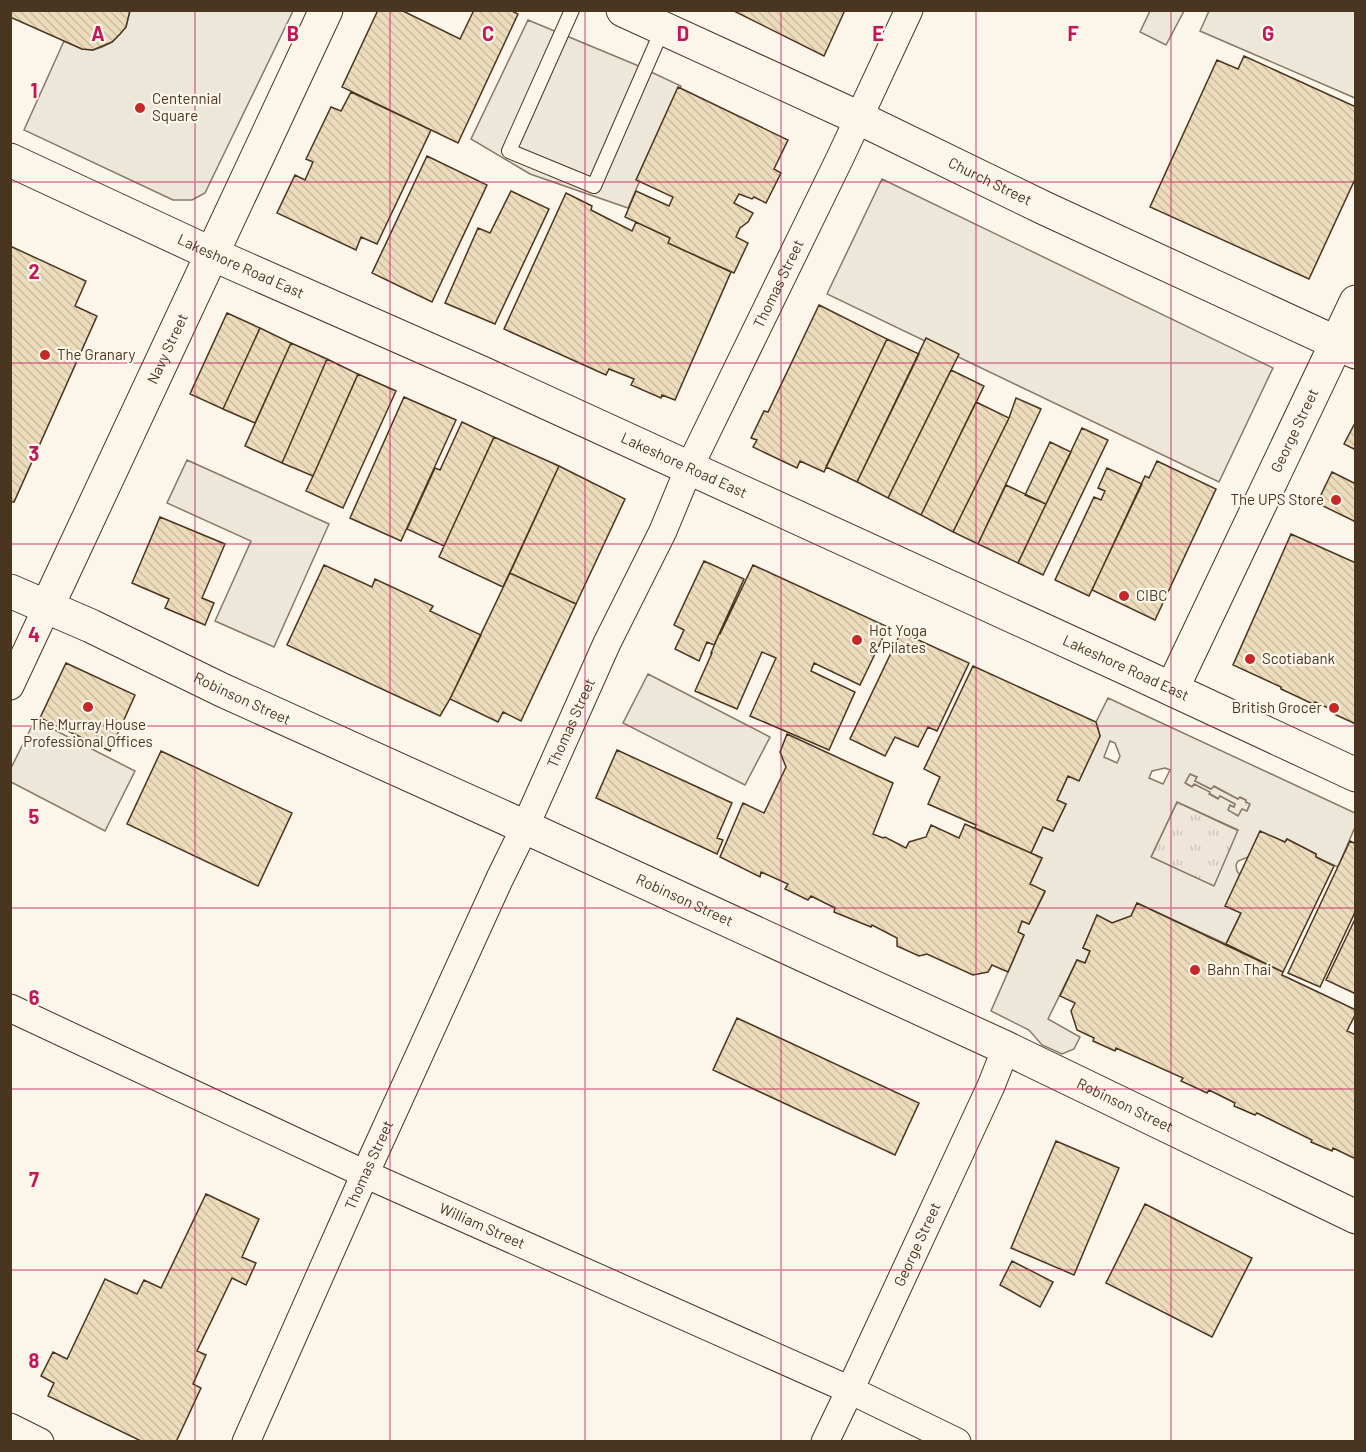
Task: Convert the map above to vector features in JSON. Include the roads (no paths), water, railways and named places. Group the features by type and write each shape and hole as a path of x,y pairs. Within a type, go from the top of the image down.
{"street":[{"name":"Navy Street","path":"10,686 326,10"},
{"name":"Church Street","path":"624,10 1345,347"},
{"name":"Thomas Street","path":"246,1442 365,1174 607,643 663,531 689,468 716,417 909,10"},
{"name":"Lakeshore Road East","path":"10,160 212,254 482,373 1356,775"},
{"name":"George Street","path":"1172,689 1345,347 1356,302"},
{"name":"Robinson Street","path":"10,591 92,626 222,690 1006,1048 1356,1217"},
{"name":"William Street","path":"10,1008 365,1174 850,1390 957,1442"},
{"name":"George Street","path":"825,1442 991,1086 1006,1048"},
{"path":"10,1427 40,1442"}],"lane":[{"path":"572,10 509,151 594,186 663,28"}],"place":[{"name":"Centennial Square","path":"140,108"},
{"name":"The Granary","path":"45,355"},
{"name":"The UPS Store","path":"1336,500"},
{"name":"CIBC","path":"1124,596"},
{"name":"Hot Yoga & Pilates","path":"857,640"},
{"name":"Scotiabank","path":"1250,659"},
{"name":"The Murray House Professional Offices","path":"88,707"},
{"name":"British Grocer","path":"1334,708"},
{"name":"Bahn Thai","path":"1195,970"}]}
